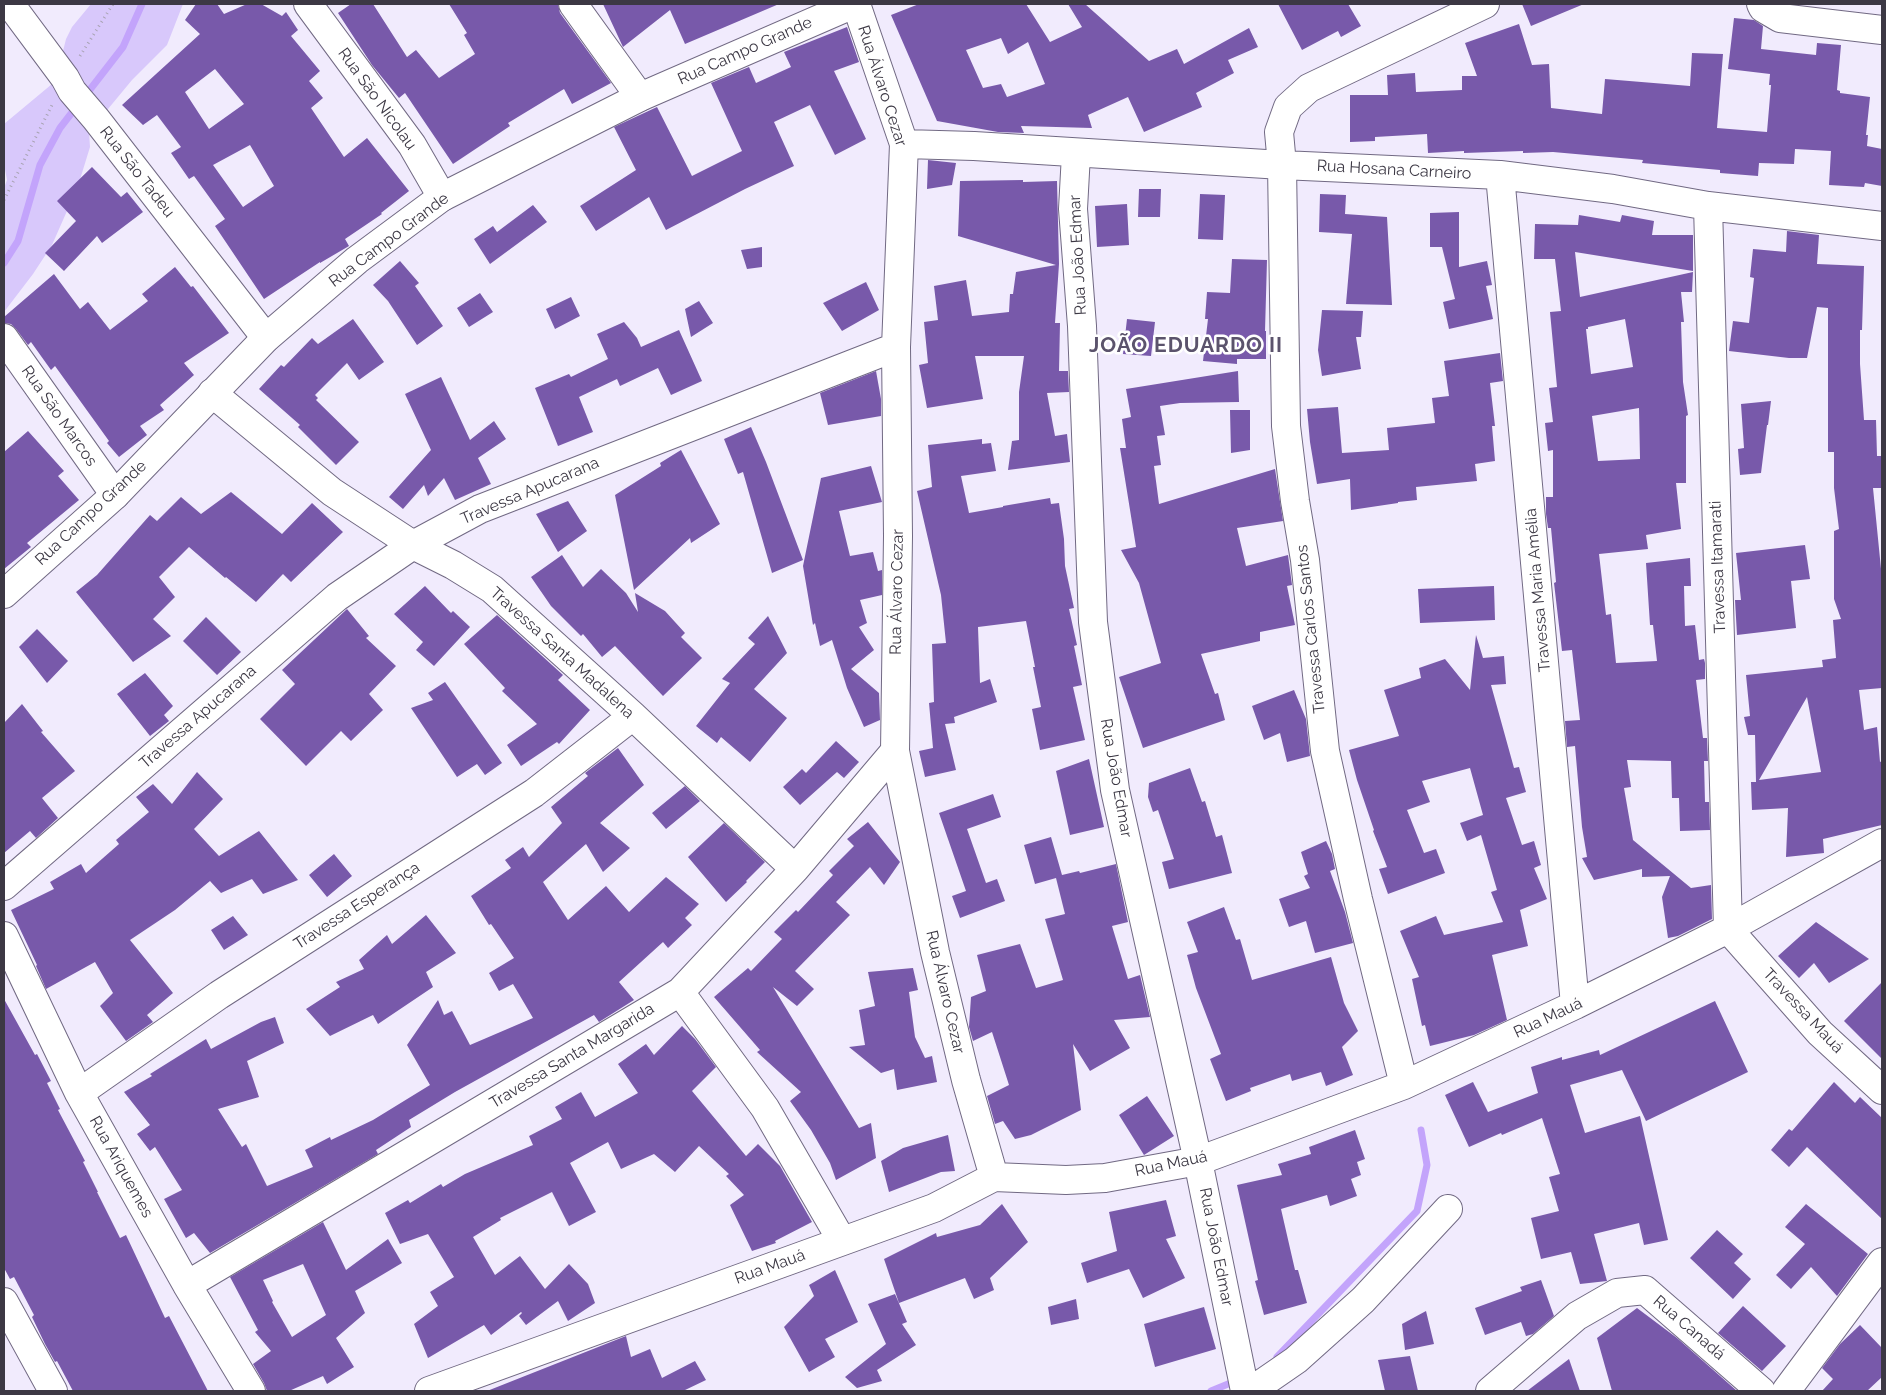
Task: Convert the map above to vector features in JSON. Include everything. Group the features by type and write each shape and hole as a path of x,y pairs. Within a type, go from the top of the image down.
{"street":[{"name":"Rua São Tadeu","path":"10,4 65,78 72,91 96,119 266,338"},
{"name":"Rua São Nicolau","path":"308,4 412,145 442,197"},
{"path":"574,4 640,97"},
{"name":"Rua Campo Grande","path":"4,594 115,495 266,338 357,260 442,197 815,11 855,4"},
{"name":"Rua Álvaro Cezar","path":"855,4 904,144 896,346 898,536 894,751 936,952 966,1080 994,1177"},
{"name":"Travessa Carlos Santos","path":"1404,1085 1358,899 1325,752 1305,560 1295,501 1286,426 1282,165 1279,132 1288,107 1309,88 1485,4"},
{"path":"1761,4 1763,8 1780,18 1882,30"},
{"name":"Rua Hosana Carneiro","path":"904,144 974,146 1076,154 1500,175 1613,189 1708,206 1882,226"},
{"name":"Rua João Edmar","path":"1076,154 1073,209 1082,326 1093,622 1115,790 1198,1161 1245,1391"},
{"name":"Travessa Maria Amélia","path":"1500,175 1575,1005"},
{"name":"Travessa Itamarati","path":"1708,206 1728,929"},
{"name":"Rua São Marcos","path":"4,338 115,495"},
{"name":"Travessa Apucarana","path":"4,886 336,597 413,545 480,509 896,346"},
{"name":"Travessa Santa Madalena","path":"212,393 332,492 413,545 453,565 492,589 633,716 795,869"},
{"name":"Travessa Esperança","path":"79,1093 219,995 534,792 633,716"},
{"name":"Travessa Santa Margarida","path":"187,1285 680,992 795,869 894,751"},
{"name":"Rua Mauá","path":"430,1391 934,1208 994,1177 1066,1180 1105,1178 1198,1161 1404,1085 1575,1005 1728,929 1882,843"},
{"name":"Travessa Mauá","path":"1728,929 1820,1034 1882,1090"},
{"name":"Rua Ariquemes","path":"4,936 79,1093 187,1285 251,1391"},
{"path":"680,992 765,1108 842,1241"},
{"path":"1251,1391 1296,1360 1363,1300 1448,1209"},
{"path":"1786,1391 1882,1262"},
{"name":"Rua Canadá","path":"1490,1391 1577,1316 1618,1293 1645,1290 1761,1391"},
{"path":"4,1302 53,1391"}],"shaded area":[{"path":"91,4 183,4 167,45 132,80 89,132 90,147 78,186 52,245 4,312 4,188 7,180 4,164 4,124 58,79 64,64 63,51 66,39 72,27"}],"building":[{"path":"196,4 217,4 224,14 247,4 261,4 282,16 286,12 298,30 291,36 320,71 309,81 323,98 311,108 344,157 367,138 409,191 382,214 345,239 349,246 320,262 264,299 215,226 225,219 194,176 189,179 171,153 181,147 157,115 143,125 122,105 200,34 185,20","holes":["215,69 244,104 209,129 185,92","250,145 274,186 243,207 213,165"]},
{"path":"351,4 373,4 407,57 416,50 439,78 475,54 464,35 467,33 449,4 558,4 560,13 611,83 572,104 564,89 508,123 510,126 453,164 405,93 399,98 372,65 338,13"},
{"path":"603,4 779,4 685,44 670,10 623,47"},
{"path":"919,4 1026,4 1050,42 1082,27 1068,4 1085,4 1149,61 1177,49 1184,64 1249,28 1258,47 1228,60 1234,73 1196,93 1202,107 1144,132 1128,97 1088,115 1092,128 1021,126 1024,133 998,132 937,121 891,15","holes":["1001,38 1008,54 1028,42 1045,84 1007,97 1001,84 983,88 966,50"]},
{"path":"1278,4 1348,4 1361,26 1341,37 1338,31 1302,50"},
{"path":"1522,4 1584,4 1531,26"},
{"path":"1734,18 1754,20 1763,26 1761,49 1816,55 1817,43 1841,45 1837,90 1840,93 1870,97 1866,135 1868,135 1867,146 1882,149 1882,186 1865,183 1864,187 1829,185 1831,151 1795,149 1794,164 1759,163 1758,176 1720,173 1720,170 1642,163 1643,160 1553,152 1464,153 1464,151 1428,153 1427,134 1375,137 1375,141 1350,142 1350,95 1388,95 1387,75 1415,73 1416,92 1462,90 1462,76 1477,76 1465,43 1519,24 1532,65 1549,64 1551,108 1602,114 1605,79 1690,86 1692,53 1723,54 1717,128 1767,132 1771,85 1769,85 1770,74 1728,69"},
{"path":"847,27 859,62 834,71 866,139 835,155 810,105 774,122 794,166 666,230 649,197 596,231 580,206 636,170 614,127 657,107 692,176 742,151 711,83 749,67 756,83 791,67 784,52"},
{"path":"928,160 956,163 952,185 927,189"},
{"path":"92,167 121,197 127,192 143,212 102,243 97,236 64,271 45,253 76,221 57,201"},
{"path":"1023,180 1023,182 1057,181 1059,264 1055,323 1060,323 1059,371 1068,371 1069,392 1047,393 1055,436 1067,434 1070,462 1008,470 1012,441 1019,440 1019,392 1024,356 975,356 983,399 927,408 919,365 928,363 924,322 938,320 934,286 966,280 972,316 1009,312 1010,294 1013,294 1016,272 1056,265 958,236 960,181"},
{"path":"1139,189 1161,189 1160,217 1138,217"},
{"path":"1200,194 1225,195 1223,240 1198,239"},
{"path":"1320,194 1346,195 1345,214 1387,217 1392,305 1346,304 1352,234 1319,232"},
{"path":"1127,204 1129,245 1097,247 1095,206"},
{"path":"533,205 547,222 490,264 474,239 493,226 497,232"},
{"path":"1459,212 1459,267 1487,261 1492,285 1486,286 1493,319 1449,329 1443,302 1455,299 1442,247 1430,247 1430,213"},
{"path":"1579,215 1620,222 1622,215 1654,221 1652,235 1693,235 1693,271 1575,252 1580,297 1693,272 1692,292 1681,292 1684,322 1681,322 1683,382 1688,415 1686,416 1686,483 1676,483 1681,529 1646,535 1648,549 1599,554 1606,615 1611,614 1616,663 1657,661 1653,625 1650,625 1646,563 1690,558 1691,586 1684,586 1685,626 1695,625 1699,660 1704,659 1705,663 1705,679 1696,680 1703,738 1707,738 1708,761 1704,761 1705,802 1709,802 1710,830 1680,831 1679,798 1672,798 1671,761 1627,760 1631,787 1624,788 1633,840 1691,888 1711,885 1712,919 1678,936 1668,938 1662,897 1670,876 1642,877 1642,869 1594,880 1582,858 1587,857 1582,827 1575,746 1567,747 1565,721 1580,720 1572,650 1562,651 1554,583 1556,582 1551,528 1548,528 1546,514 1546,497 1553,497 1553,450 1548,451 1545,423 1553,422 1549,388 1557,387 1550,312 1561,311 1555,259 1534,259 1535,224 1578,225","holes":["1625,319 1633,367 1591,374 1586,329","1639,408 1640,459 1598,461 1592,416"]},
{"path":"1787,231 1819,235 1817,264 1864,266 1860,364 1864,420 1876,420 1877,456 1882,456 1882,488 1873,488 1882,579 1882,688 1859,690 1864,730 1877,727 1880,762 1882,761 1882,825 1823,839 1824,853 1786,857 1788,808 1752,810 1751,782 1756,782 1755,735 1748,735 1744,717 1750,716 1746,675 1823,667 1822,660 1836,658 1833,620 1841,619 1834,599 1834,531 1839,529 1834,488 1834,452 1828,452 1828,308 1817,307 1807,358 1789,358 1729,351 1733,321 1749,323 1754,278 1750,277 1753,249 1786,252","holes":["1807,697 1821,772 1759,780"]},
{"path":"762,247 762,267 747,269 741,250"},
{"path":"1232,259 1267,260 1266,359 1237,359 1237,364 1203,361 1208,319 1205,319 1207,292 1230,293"},
{"path":"400,261 419,283 415,286 443,326 417,345 388,301 373,285"},
{"path":"175,267 191,287 193,286 229,333 184,363 194,375 160,405 164,410 140,426 147,435 119,457 107,443 109,441 55,366 51,370 31,342 28,345 11,324 4,323 4,317 54,274 80,309 88,302 110,330 148,301 142,294"},
{"path":"866,282 879,310 842,331 823,303"},
{"path":"480,293 493,312 469,327 457,308"},
{"path":"571,297 580,316 555,329 546,309"},
{"path":"699,301 713,323 691,337 685,309"},
{"path":"1322,310 1363,311 1361,337 1356,337 1361,369 1322,376 1318,350"},
{"path":"353,319 384,362 359,380 347,363 315,395 318,398 316,400 359,442 336,465 298,427 300,425 259,389 281,365 284,367 312,338 318,344"},
{"path":"1127,319 1155,322 1151,356 1123,354"},
{"path":"624,322 637,338 641,347 679,330 702,381 671,395 658,368 620,386 617,379 579,397 593,432 558,446 535,388 569,374 571,377 608,359 597,334"},
{"path":"1500,353 1503,381 1490,383 1495,426 1492,426 1495,461 1475,464 1477,481 1416,487 1417,500 1351,510 1350,479 1317,484 1307,409 1338,407 1342,453 1389,450 1387,428 1435,423 1432,398 1449,396 1444,361"},
{"path":"876,371 881,399 881,416 828,425 820,393"},
{"path":"1238,371 1239,402 1180,403 1160,406 1165,435 1157,436 1161,465 1154,466 1159,504 1275,469 1283,521 1237,528 1246,566 1288,555 1292,585 1287,586 1295,625 1260,632 1260,641 1201,654 1215,694 1218,693 1225,720 1143,748 1119,677 1161,663 1139,583 1121,550 1136,547 1120,448 1126,448 1122,419 1131,417 1126,389"},
{"path":"441,377 470,440 494,421 506,439 478,458 491,484 455,500 444,478 428,496 424,485 403,509 389,497 431,450 405,394"},
{"path":"1771,401 1761,473 1740,475 1738,449 1744,448 1741,404"},
{"path":"1230,410 1250,410 1250,450 1231,453"},
{"path":"751,427 803,560 772,573 743,472 738,474 724,439"},
{"path":"28,431 64,471 58,476 79,500 27,543 31,547 4,569 4,452"},
{"path":"982,439 982,444 991,443 996,471 961,476 969,513 1050,498 1051,504 1059,503 1064,539 1065,566 1074,608 1069,609 1077,645 1074,646 1082,685 1073,687 1085,740 1040,750 1032,709 1041,707 1026,621 978,627 980,683 990,679 997,702 954,717 955,723 945,724 956,770 925,777 919,751 933,748 929,703 934,702 932,644 946,643 941,595 917,491 932,487 928,445"},
{"path":"681,450 720,524 691,543 690,538 634,590 615,495 661,466 660,463"},
{"path":"871,466 882,502 839,511 850,556 873,552 878,571 882,570 882,595 860,600 867,623 859,627 874,650 851,669 879,693 880,720 864,727 847,688 832,640 820,646 815,623 813,625 803,566 821,478"},
{"path":"231,492 282,534 312,503 343,532 291,582 283,574 256,602 189,547 159,577 175,597 153,619 171,636 133,662 76,592 97,575 150,515 157,521 181,497 201,514"},
{"path":"568,501 587,531 558,552 536,514"},
{"path":"1805,545 1810,579 1791,581 1796,628 1737,635 1735,600 1741,600 1736,553"},
{"path":"562,555 583,587 601,569 626,593 638,612 635,593 665,611 685,633 681,637 702,658 663,696 615,646 602,657 583,634 581,636 551,606 531,577"},
{"path":"425,586 451,613 453,611 470,627 434,666 416,650 423,642 394,614"},
{"path":"1494,586 1495,620 1420,623 1418,589"},
{"path":"347,609 369,636 366,638 396,666 369,694 383,710 351,741 341,731 306,766 260,719 295,684 282,670"},
{"path":"497,615 563,675 558,680 590,710 559,744 557,742 521,766 507,745 537,724 502,691 505,688 464,644"},
{"path":"768,616 787,653 754,689 787,718 750,762 721,737 717,743 696,726 730,683 722,679 755,644 748,638"},
{"path":"206,617 241,652 217,675 183,641"},
{"path":"37,629 68,661 47,683 19,647"},
{"path":"1476,635 1483,658 1504,656 1506,684 1491,685 1514,768 1519,767 1526,792 1506,798 1522,845 1534,841 1541,865 1534,868 1547,899 1520,910 1528,946 1492,955 1507,1020 1474,1035 1430,1046 1425,1025 1422,1026 1412,979 1419,977 1400,931 1436,916 1444,935 1503,922 1491,892 1497,890 1481,835 1467,841 1460,823 1483,815 1470,768 1422,781 1430,802 1407,810 1424,853 1436,849 1445,873 1388,894 1379,869 1387,867 1373,831 1349,750 1399,736 1384,690 1421,678 1419,668 1445,659 1470,690"},
{"path":"145,673 173,706 164,715 169,721 150,736 117,694"},
{"path":"445,682 502,763 485,775 477,764 457,777 411,708 433,700 428,693"},
{"path":"1294,690 1306,719 1310,756 1287,762 1280,733 1264,740 1252,706"},
{"path":"22,704 43,731 41,732 75,771 42,798 58,818 36,838 30,831 4,853 4,723"},
{"path":"836,741 859,762 844,778 837,772 800,805 783,787 802,769 806,773"},
{"path":"618,748 644,785 600,823 630,848 603,872 586,844 543,882 568,920 606,886 629,912 666,877 699,904 685,918 692,925 668,948 663,942 619,982 634,1000 599,1022 594,1015 455,1092 409,1120 411,1127 376,1150 378,1154 210,1253 194,1233 186,1238 164,1199 182,1190 155,1147 150,1151 137,1134 150,1125 124,1092 152,1076 150,1074 206,1039 211,1049 261,1022 275,1017 284,1043 247,1061 259,1097 218,1109 242,1147 246,1144 267,1186 313,1167 305,1150 330,1137 331,1140 373,1120 430,1085 407,1045 438,1000 444,1015 452,1011 470,1045 533,1018 513,984 499,991 489,973 514,958 491,924 489,925 471,896 511,868 505,860 523,847 529,857 562,823 551,807 588,776 585,773"},
{"path":"1089,759 1104,827 1070,835 1056,771"},
{"path":"1190,768 1202,802 1205,801 1216,837 1222,835 1232,873 1169,889 1162,862 1174,859 1158,810 1153,812 1148,797 1149,783"},
{"path":"197,772 223,799 194,829 219,856 259,831 298,880 263,894 252,879 221,893 210,881 175,910 130,940 173,993 147,1015 153,1022 126,1041 100,1006 113,993 95,962 46,989 11,910 54,889 50,882 81,864 86,873 119,844 116,840 149,812 136,797 153,784 172,804"},
{"path":"685,786 700,801 666,829 652,813"},
{"path":"993,794 1001,817 967,829 986,883 997,879 1005,901 960,918 952,896 966,891 939,813"},
{"path":"868,822 900,862 884,885 870,867 836,902 850,915 795,971 814,989 797,1006 773,987 859,1128 871,1123 876,1158 836,1180 830,1163 811,1130 790,1101 801,1092 757,1052 760,1050 714,997 748,968 751,971 782,939 774,932 796,910 798,912 833,875 829,871 854,846 847,839"},
{"path":"724,823 765,862 726,902 688,857"},
{"path":"1051,837 1062,875 1079,871 1080,873 1116,864 1128,922 1112,926 1128,979 1140,975 1150,1017 1114,1020 1130,1048 1090,1071 1073,1044 1081,1110 1031,1135 1015,1139 1003,1121 995,1124 987,1096 1009,1085 992,1032 973,1041 969,1027 971,997 986,991 977,955 1020,944 1036,988 1063,980 1045,919 1065,914 1056,878 1035,884 1024,845"},
{"path":"1326,841 1332,854 1335,869 1330,871 1345,912 1353,943 1315,953 1306,921 1289,927 1279,899 1310,888 1304,876 1308,874 1301,852"},
{"path":"334,854 352,876 327,897 309,875"},
{"path":"1224,907 1236,940 1240,939 1252,980 1331,957 1344,1003 1358,1031 1342,1047 1353,1075 1326,1086 1321,1072 1292,1081 1290,1074 1250,1088 1251,1091 1226,1101 1210,1059 1221,1054 1196,988 1187,955 1198,952 1187,922"},
{"path":"426,915 456,953 426,972 433,987 378,1024 373,1015 330,1036 306,1009 340,987 336,982 364,969 359,960 387,935 392,944"},
{"path":"233,916 248,935 224,950 211,930"},
{"path":"1816,922 1869,959 1829,983 1814,963 1799,978 1778,956"},
{"path":"913,968 918,990 909,992 915,1037 925,1058 932,1056 937,1082 897,1090 894,1069 881,1073 849,1047 865,1045 859,1010 875,1006 868,972"},
{"path":"1882,982 1882,1059 1844,1021"},
{"path":"4,999 51,1081 47,1083 60,1109 58,1110 85,1161 83,1162 120,1238 126,1235 165,1318 169,1316 208,1391 73,1391 57,1361 55,1362 45,1344 32,1317 34,1315 14,1277 10,1279 4,1268"},
{"path":"1715,1001 1748,1072 1646,1121 1622,1070 1570,1085 1585,1133 1640,1116 1668,1240 1644,1245 1639,1223 1594,1234 1607,1281 1580,1284 1571,1252 1541,1259 1531,1218 1559,1211 1549,1177 1560,1174 1542,1118 1469,1147 1445,1095 1473,1082 1488,1112 1538,1093 1531,1067 1562,1057 1562,1060 1599,1050 1600,1055"},
{"path":"682,1026 695,1039 716,1067 692,1091 746,1156 758,1144 780,1166 812,1222 775,1241 776,1243 752,1251 730,1205 744,1195 726,1176 729,1174 699,1146 675,1172 654,1154 621,1169 608,1142 570,1163 596,1212 569,1226 552,1192 500,1218 501,1220 473,1237 495,1275 520,1256 545,1289 569,1264 588,1284 595,1303 568,1321 558,1301 526,1325 519,1316 521,1312 491,1335 484,1325 428,1358 414,1324 438,1306 430,1292 454,1277 428,1234 400,1244 385,1213 408,1200 410,1203 441,1184 443,1187 465,1174 533,1145 529,1136 562,1119 555,1107 581,1092 595,1117 638,1093 618,1064 646,1044 654,1055"},
{"path":"1834,1082 1855,1103 1860,1097 1882,1118 1882,1219 1807,1147 1789,1167 1771,1150 1789,1129 1792,1131"},
{"path":"1147,1096 1174,1136 1144,1155 1119,1115"},
{"path":"1355,1130 1365,1159 1357,1162 1361,1175 1351,1179 1357,1196 1330,1206 1327,1195 1281,1209 1295,1270 1298,1270 1307,1303 1264,1315 1255,1281 1258,1280 1237,1185 1282,1175 1278,1164 1311,1154 1309,1147"},
{"path":"948,1135 955,1171 941,1172 889,1192 881,1161 903,1148"},
{"path":"1166,1200 1176,1236 1166,1239 1185,1278 1143,1298 1129,1269 1087,1283 1081,1263 1117,1251 1109,1212"},
{"path":"1002,1204 1028,1242 990,1278 994,1290 974,1299 965,1278 899,1303 884,1259 936,1233 937,1237 980,1225"},
{"path":"1806,1204 1868,1254 1837,1296 1811,1267 1791,1289 1776,1275 1805,1244 1785,1227"},
{"path":"323,1222 346,1270 388,1239 402,1263 355,1291 365,1313 336,1338 354,1367 327,1384 323,1376 289,1391 267,1391 253,1364 271,1351 255,1332 258,1330 230,1277","holes":["303,1264 326,1315 292,1337 272,1302 263,1280"]},
{"path":"1717,1230 1743,1254 1734,1263 1751,1279 1733,1299 1690,1258"},
{"path":"835,1270 858,1322 825,1339 835,1357 809,1372 784,1327 814,1296 809,1285"},
{"path":"1541,1280 1554,1316 1533,1334 1526,1336 1521,1322 1485,1335 1475,1308 1522,1291 1520,1287"},
{"path":"895,1294 907,1322 902,1324 916,1345 877,1370 882,1381 857,1388 845,1377 886,1344 868,1304"},
{"path":"1076,1299 1079,1319 1051,1325 1048,1307"},
{"path":"1743,1306 1786,1346 1762,1371 1718,1333"},
{"path":"1204,1307 1216,1349 1155,1367 1144,1324"},
{"path":"1637,1308 1677,1338 1737,1391 1612,1391 1597,1338"},
{"path":"1426,1311 1434,1344 1405,1350 1402,1324"},
{"path":"1860,1325 1882,1348 1882,1377 1867,1391 1822,1391 1833,1379 1822,1368 1840,1344"},
{"path":"626,1336 631,1357 650,1349 662,1378 695,1361 706,1380 683,1391 487,1391"},
{"path":"1410,1356 1418,1391 1385,1391 1378,1360"},
{"path":"1569,1359 1580,1391 1527,1391"}],"waterway":[{"path":"85,96 123,47 142,4"},
{"path":"4,263 18,241 40,165 60,128 77,106"},
{"path":"1277,1357 1417,1211 1427,1165 1421,1130"},
{"path":"1211,1391 1233,1382"}],"district":[{"name":"JOÃO EDUARDO II","path":"1186,346"}]}
